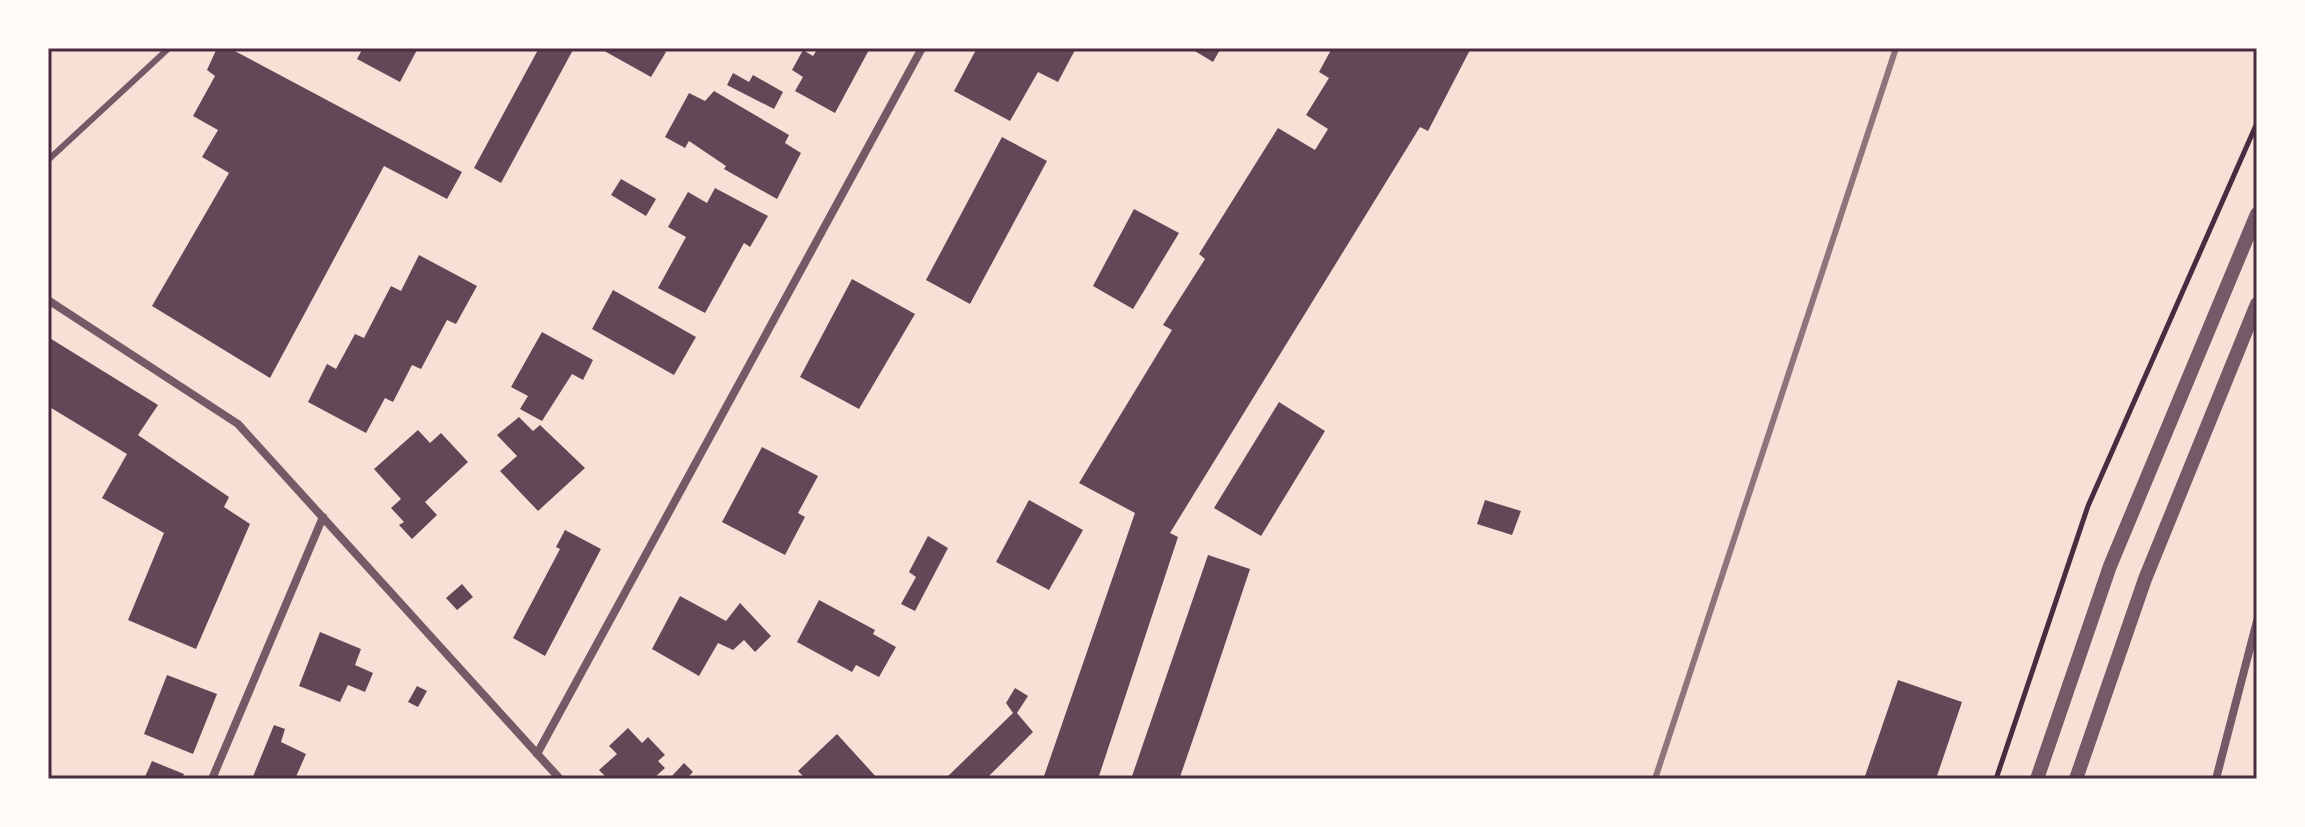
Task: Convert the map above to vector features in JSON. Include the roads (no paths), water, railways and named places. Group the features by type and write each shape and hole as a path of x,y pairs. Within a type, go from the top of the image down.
{"street":[{"path":"537,754 922,48"},
{"path":"2037,779 2110,566 2257,214"},
{"path":"48,300 238,424 560,779"},
{"path":"2076,779 2145,579 2257,304"},
{"path":"212,779 323,517"},
{"path":"2216,779 2257,621"}],"lane":[{"path":"48,160 169,48"}],"railway":[{"path":"1655,779 1896,48"}]}
